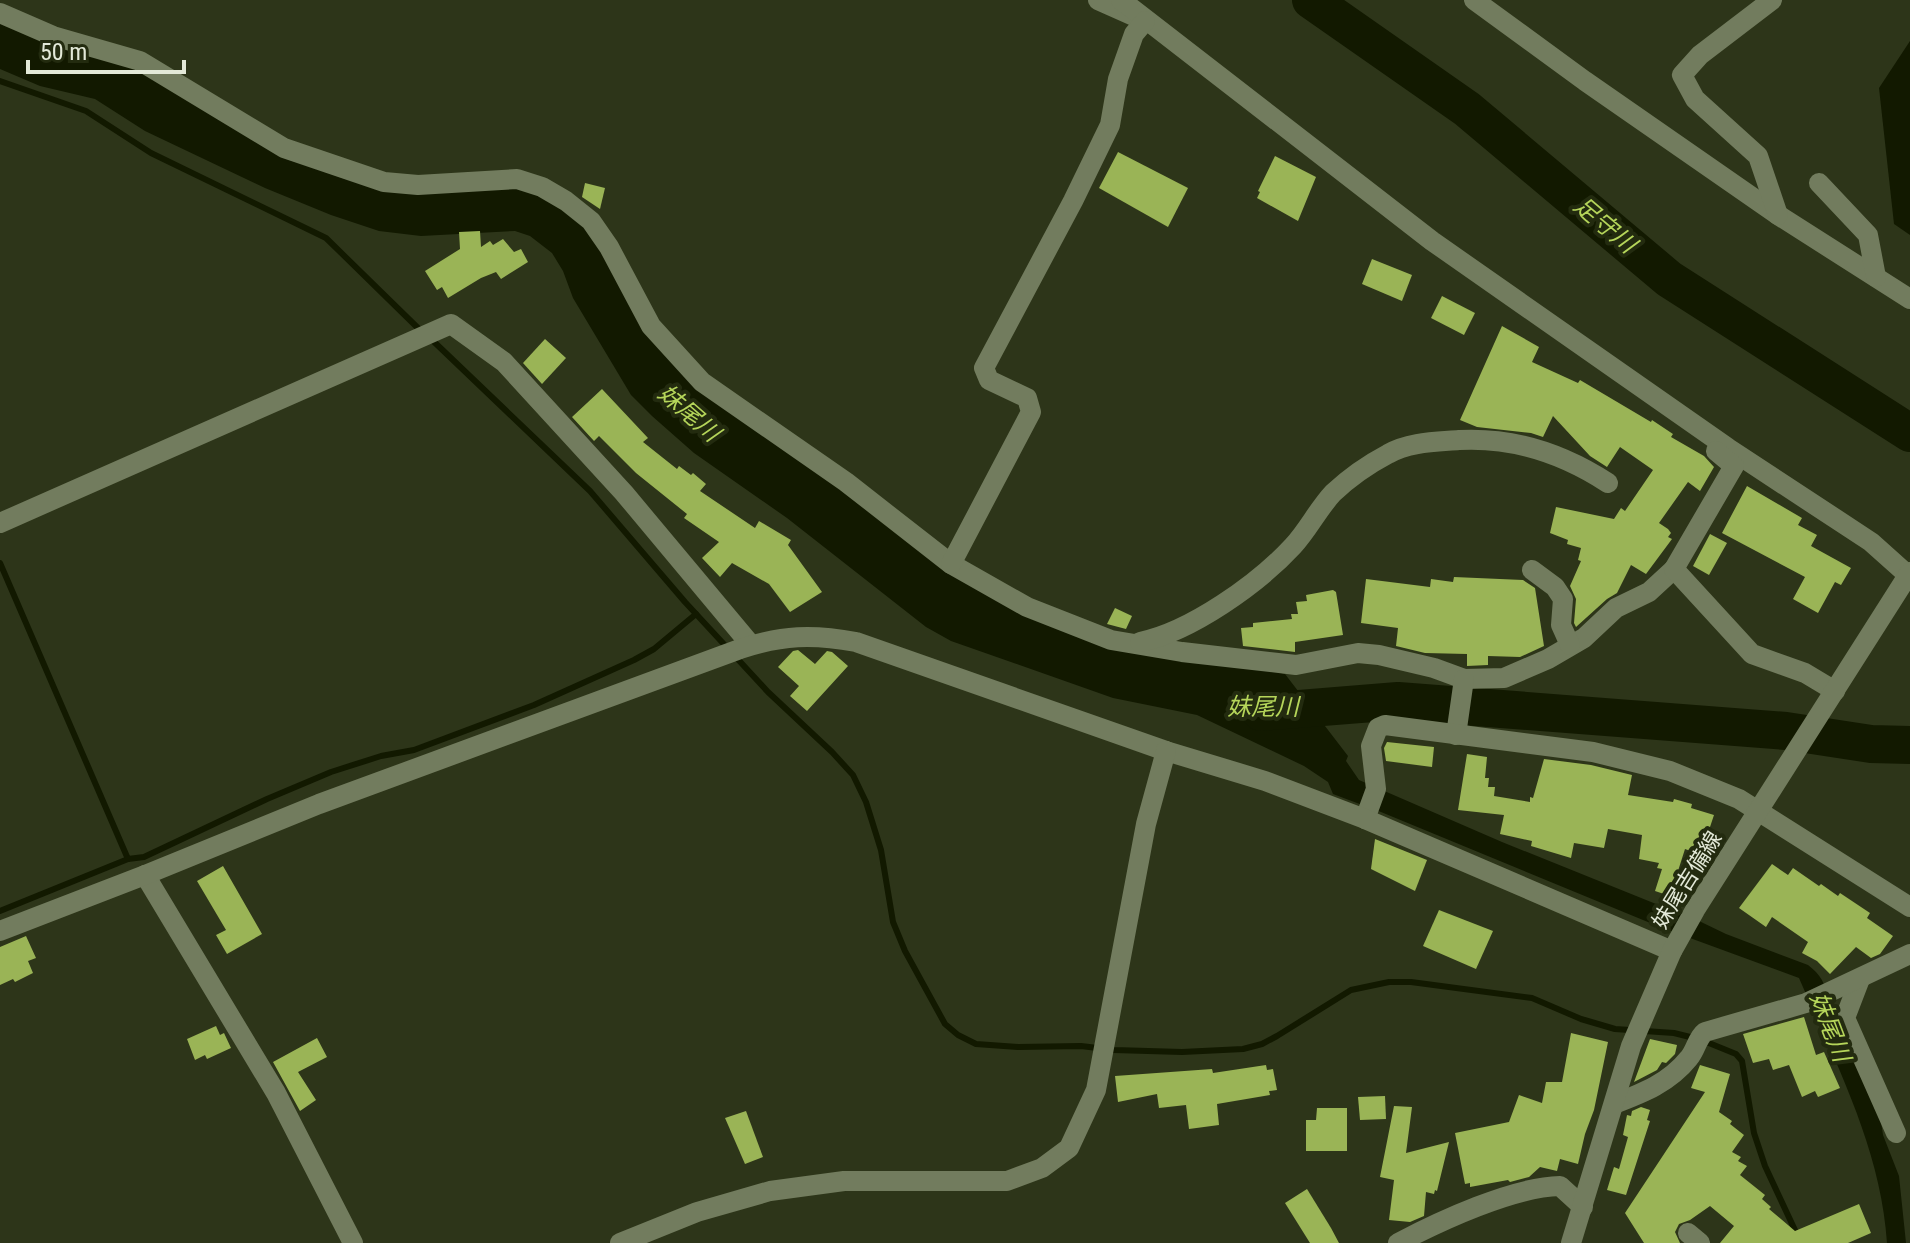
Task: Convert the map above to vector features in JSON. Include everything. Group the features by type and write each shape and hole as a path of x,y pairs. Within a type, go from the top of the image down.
{"street":[{"path":"1098,0 1145,21"},
{"path":"1121,0 1432,241 1680,414 1871,542 1909,574"},
{"path":"1474,0 1778,215 1910,299"},
{"path":"1772,0 1700,55 1682,75 1695,99 1758,156 1778,215"},
{"path":"0,13 53,36 140,61 284,148 384,182 418,185 517,179 554,194 591,221 609,247 651,326 702,382 846,482 951,564 1027,607 1111,640 1296,665 1358,653 1379,655 1434,668 1464,683 1504,678 1548,659 1584,638 1616,608 1649,592 1674,569 1734,466 1693,432 1680,414"},
{"path":"951,564 1031,412 1027,398 989,380 984,368 1110,125 1118,79 1134,34 1145,21"},
{"path":"1819,183 1868,235 1876,277"},
{"path":"0,523 451,324 504,362 624,493 738,650"},
{"path":"1132,643 1161,638 1250,586 1290,549 1313,523 1332,494 1354,475 1390,452 1422,443 1481,439 1517,444 1554,453 1608,483"},
{"path":"1674,569 1752,654 1805,673 1830,700"},
{"path":"1532,570 1555,587 1563,599 1561,625 1570,645"},
{"name":"妹尾吉備線","path":"1571,1243 1637,1029 1675,944 1909,574"},
{"path":"0,931 319,804 738,650 790,636 820,635 856,642 1166,751 1265,781 1370,805 1675,944"},
{"path":"1457,730 1464,683"},
{"path":"1370,805 1371,746 1378,728 1385,725 1457,730 1593,752 1670,771 1739,799 1910,907"},
{"path":"620,1243 697,1212 770,1191 844,1181 1007,1181 1042,1168 1069,1148 1096,1090 1146,824 1166,751"},
{"path":"145,875 276,1093 353,1243"},
{"path":"1614,1104 1663,1083 1691,1056 1698,1040 1806,1003 1910,954"},
{"path":"1860,979 1845,1018 1896,1133"},
{"path":"1398,1243 1446,1218 1543,1186 1560,1186 1583,1207"}],"water":[{"name":"妹尾川","path":"0,20 130,63 384,186 503,184 550,197 588,228 654,343 685,376 1011,605 1285,674 1348,756 1346,761 1359,780 1502,842 1808,965 1824,984 1881,1122 1899,1176 1906,1243 1887,1243 1876,1174 1866,1141 1842,1075 1799,978 1660,927 1333,794 1328,782 1304,766 1197,715 1113,698 951,641 926,627 787,518 694,453 652,416 631,395 573,298 552,253 530,236 515,231 421,236 379,231 331,215 265,188 145,131 95,99 40,86 0,69"},
{"path":"1910,41 1910,235 1894,224 1879,88"}],"building":[{"path":"1118,152 1188,188 1168,227 1099,188"},
{"path":"1275,156 1316,177 1298,221 1257,198"},
{"path":"585,183 605,188 600,209 582,197"},
{"path":"480,231 481,247 490,241 493,245 503,239 514,252 521,249 528,262 501,279 496,272 481,278 448,298 442,287 437,290 425,271 460,249 459,232"},
{"path":"1372,259 1412,275 1402,301 1362,284"},
{"path":"1442,296 1475,313 1464,335 1431,318"},
{"path":"1502,326 1539,347 1532,362 1578,383 1580,380 1652,420 1673,434 1671,437 1704,456 1714,467 1700,491 1688,482 1659,523 1668,529 1671,533 1668,537 1672,539 1646,574 1631,565 1617,593 1576,627 1576,599 1570,586 1581,561 1578,560 1581,548 1567,544 1568,540 1550,533 1556,507 1614,519 1621,508 1625,511 1653,470 1620,447 1607,467 1590,456 1553,416 1543,437 1477,427 1460,420"},
{"path":"545,339 566,358 542,384 523,363"},
{"path":"602,389 648,438 643,442 677,469 679,466 691,475 693,473 706,484 700,491 755,528 759,521 791,540 788,545 822,592 790,612 769,584 732,563 720,577 702,558 719,542 684,518 687,514 636,473 599,436 594,441 572,417"},
{"path":"1747,486 1802,518 1798,525 1817,535 1811,546 1851,568 1841,585 1835,582 1818,613 1793,599 1805,577 1722,533"},
{"path":"1710,534 1727,543 1709,575 1693,566"},
{"path":"1454,577 1523,580 1535,588 1544,646 1520,657 1488,656 1488,665 1467,666 1467,654 1425,653 1396,646 1398,628 1361,623 1366,579 1430,587 1431,579 1453,582"},
{"path":"1336,592 1343,635 1295,642 1295,652 1243,646 1241,628 1253,627 1253,623 1292,619 1291,614 1298,614 1296,602 1307,601 1306,595"},
{"path":"1115,608 1132,616 1126,629 1107,624"},
{"path":"798,650 815,664 827,651 832,652 848,666 807,711 790,696 799,686 778,667 793,651"},
{"path":"1387,742 1434,747 1432,767 1386,761 1384,748"},
{"path":"1467,754 1487,757 1485,778 1489,778 1488,787 1495,787 1494,796 1530,802 1544,759 1591,765 1632,775 1628,795 1673,802 1674,799 1714,815 1706,839 1701,838 1696,853 1685,849 1670,896 1655,891 1662,869 1657,868 1659,863 1639,859 1642,835 1608,829 1604,848 1574,843 1571,858 1531,846 1532,841 1500,834 1504,815 1458,810"},
{"path":"1375,839 1427,860 1415,891 1371,869"},
{"path":"1772,864 1788,875 1793,868 1819,886 1821,884 1838,896 1840,893 1870,913 1867,918 1893,936 1880,954 1871,958 1856,947 1830,974 1817,961 1802,953 1808,942 1772,917 1766,927 1739,908"},
{"path":"223,866 262,934 227,954 216,935 226,930 197,881"},
{"path":"1439,910 1493,931 1476,969 1423,946"},
{"path":"26,936 36,958 28,961 33,973 0,985 0,947"},
{"path":"1804,1017 1816,1055 1824,1052 1840,1088 1818,1097 1815,1091 1802,1097 1789,1065 1773,1070 1769,1059 1753,1063 1743,1034"},
{"path":"216,1026 220,1035 224,1033 231,1048 207,1059 205,1055 195,1060 187,1039"},
{"path":"1571,1033 1608,1042 1594,1110 1578,1164 1560,1159 1557,1171 1540,1167 1529,1177 1510,1182 1470,1187 1470,1183 1465,1184 1455,1133 1509,1122 1519,1095 1542,1103 1546,1082 1562,1082"},
{"path":"317,1038 327,1057 298,1072 316,1100 300,1111 273,1062"},
{"path":"1650,1039 1677,1045 1675,1054 1666,1063 1662,1062 1657,1070 1634,1082"},
{"path":"1266,1065 1267,1070 1273,1069 1277,1090 1269,1091 1270,1095 1217,1104 1219,1125 1189,1129 1186,1105 1159,1108 1157,1094 1118,1102 1115,1076 1212,1069 1213,1073"},
{"path":"1700,1065 1730,1074 1719,1112 1744,1135 1732,1152 1741,1157 1738,1161 1747,1166 1740,1175 1765,1195 1762,1199 1771,1207 1769,1209 1795,1231 1859,1204 1871,1233 1848,1243 1720,1243 1734,1226 1710,1206 1679,1224 1675,1232 1680,1243 1644,1243 1625,1213 1705,1092 1691,1088"},
{"path":"1385,1096 1386,1119 1360,1120 1358,1097"},
{"path":"1394,1106 1412,1107 1406,1153 1449,1142 1437,1191 1434,1194 1426,1192 1424,1216 1410,1222 1389,1220 1394,1180 1380,1177"},
{"path":"1641,1107 1650,1110 1647,1120 1650,1121 1626,1195 1607,1190 1614,1167 1619,1169 1628,1137 1623,1135 1627,1115 1631,1116 1632,1111"},
{"path":"1317,1108 1347,1108 1347,1151 1306,1151 1306,1120 1316,1120"},
{"path":"746,1111 763,1157 745,1164 725,1118"},
{"path":"1307,1189 1339,1243 1310,1243 1285,1203"}],"waterway":[{"name":"足守川","path":"1311,0 1467,109 1669,279 1910,433"},
{"path":"0,81 86,111 151,153 326,238 421,331"},
{"path":"430,338 590,491 685,602 768,692 853,775 866,802 881,850 893,922 905,951 945,1024 958,1035 976,1044 1018,1047 1081,1046 1182,1052 1243,1049 1277,1036 1351,990 1389,982 1411,982 1532,998 1581,1019 1615,1029 1674,1033 1694,1038"},
{"path":"0,563 128,859"},
{"path":"0,911 128,859 144,857 331,772 381,756 414,750 534,705 654,649 696,614"},
{"path":"1261,712 1398,701 1786,731 1871,744 1910,745"},
{"path":"1704,1041 1736,1054 1742,1061 1754,1133 1765,1166 1801,1243"}]}
